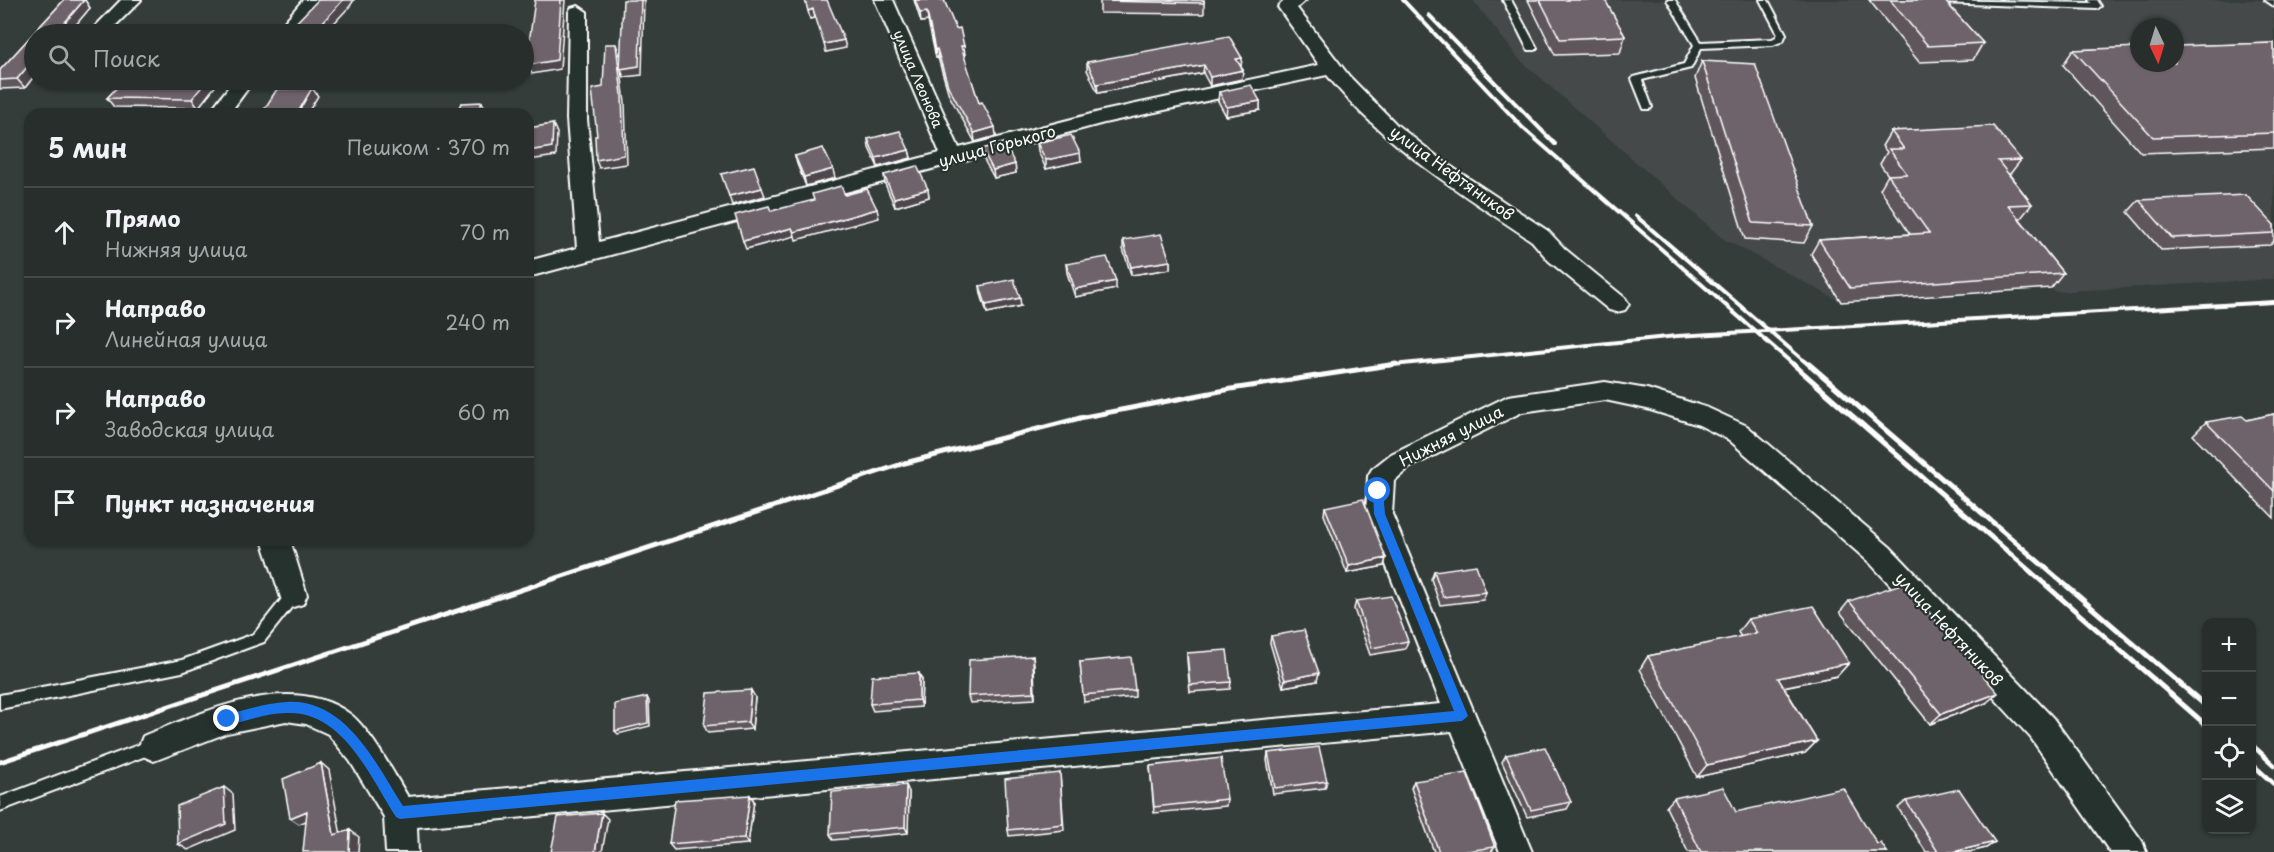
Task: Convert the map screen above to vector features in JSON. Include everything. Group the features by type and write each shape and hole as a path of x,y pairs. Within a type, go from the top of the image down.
{"street":[{"path":"108,24 132,0"},
{"path":"292,24 313,0"},
{"name":"улица Леонова","path":"884,0 953,158"},
{"name":"улица Нефтяников","path":"1297,0 1287,7 1330,69 1370,111 1407,145 1540,236 1557,255 1617,304"},
{"path":"578,12 577,119 589,252"},
{"name":"улица Горького","path":"534,266 1103,117 1330,69"},
{"path":"223,108 236,90"},
{"name":"Нижняя улица","path":"1516,852 1379,514 1381,476 1400,461 1517,403 1605,391 1647,399 1708,418 1738,433"},
{"name":"улица Нефтяников","path":"1738,433 1880,555 2034,719 2130,852"},
{"path":"278,546 293,595"},
{"path":"154,746 227,719 286,707 309,710 339,724 361,751 400,813 402,852"},
{"path":"400,813 1462,716"}],"lane":[{"path":"1507,0 1532,48"},
{"path":"1671,0 1698,45"},
{"path":"1941,0 2097,6 2093,0"},
{"path":"2269,0 2274,3"},
{"path":"1698,45 1773,42 1779,39 1782,34 1764,1"},
{"path":"1647,107 1637,79 1688,66 1698,45"},
{"path":"0,702 182,666 259,638 293,595"},
{"path":"0,804 154,746"}],"shaded area":[{"path":"1473,0 2274,0 2274,279 2055,292 2051,288 1841,302 1722,238 1518,58"}],"building":[{"path":"64,0 84,0 64,24 42,24"},
{"path":"318,0 343,0 321,24 295,24"},
{"path":"535,0 561,0 557,60 534,64 534,24 532,24"},
{"path":"623,0 641,0 639,66 620,69"},
{"path":"805,0 827,0 844,40 824,44 813,9 808,11"},
{"path":"915,0 944,0 956,29 960,28 964,46 961,46 979,103 982,102 995,127 974,133 948,86 937,49 935,50 927,12 920,13"},
{"path":"1204,0 1204,3 1100,1"},
{"path":"1540,0 1605,0 1625,36 1560,39"},
{"path":"1890,0 1944,0 1983,43 1928,46"},
{"path":"1229,36 1242,58 1236,59 1243,70 1210,77 1204,65 1097,84 1087,62"},
{"path":"2274,43 2274,133 2153,137 2073,50 2130,47 2130,72 2184,72 2184,46"},
{"path":"24,44 24,71 17,79 0,80 0,70"},
{"path":"605,44 616,44 622,95 624,155 596,160 595,136 597,136 592,89 603,87"},
{"path":"1702,61 1755,64 1813,226 1753,223"},
{"path":"1251,85 1260,101 1227,107 1219,92"},
{"path":"115,90 199,90 192,99 107,98"},
{"path":"276,90 311,90 300,108 265,108"},
{"path":"482,102 480,108 459,108 461,103"},
{"path":"553,124 552,147 534,150 534,127"},
{"path":"1993,126 2021,160 1998,161 2032,204 2008,205 2063,273 1850,288 1819,240 1929,233 1888,175 1907,174 1889,149 1904,149 1891,131"},
{"path":"900,131 909,150 876,158 868,139"},
{"path":"1071,135 1080,153 1046,160 1037,143"},
{"path":"1004,143 1015,164 993,170 982,149"},
{"path":"823,148 833,169 804,177 795,156"},
{"path":"754,166 762,188 729,196 721,174"},
{"path":"917,166 928,189 894,198 884,175"},
{"path":"841,186 845,195 867,189 877,209 794,232 792,228 743,241 735,215 769,206 771,211 814,200 812,194"},
{"path":"2246,195 2274,225 2274,233 2172,238 2139,200"},
{"path":"1161,234 1170,261 1131,267 1123,240"},
{"path":"1107,257 1116,281 1075,289 1066,264"},
{"path":"1014,279 1020,298 986,305 980,286"},
{"path":"2274,414 2274,491 2206,422 2242,416 2247,420"},
{"path":"1363,499 1386,558 1349,566 1325,507"},
{"path":"1476,565 1486,592 1443,597 1434,571"},
{"path":"1904,583 1998,693 1941,714 1849,601"},
{"path":"1391,596 1408,641 1372,648 1356,601"},
{"path":"1813,606 1849,663 1778,678 1817,741 1707,765 1648,656 1757,633 1748,619"},
{"path":"1304,630 1319,673 1285,680 1271,636"},
{"path":"1227,650 1231,682 1190,685 1187,653"},
{"path":"1033,656 1034,692 968,696 969,660"},
{"path":"1131,657 1135,690 1083,695 1080,662"},
{"path":"919,673 919,700 870,704 872,676"},
{"path":"751,690 748,722 704,726 708,693"},
{"path":"647,697 648,723 615,731 615,704"},
{"path":"1319,747 1327,781 1275,788 1268,753"},
{"path":"1545,747 1571,802 1531,810 1506,755"},
{"path":"1221,758 1227,799 1154,807 1150,766"},
{"path":"321,763 334,835 350,830 349,852 303,852 307,811 290,818 283,779"},
{"path":"1060,773 1063,824 1008,830 1005,779"},
{"path":"1467,773 1495,847 1461,852 1439,852 1414,781"},
{"path":"906,785 905,827 830,834 832,792"},
{"path":"224,787 226,824 178,844 177,806"},
{"path":"1723,787 1736,812 1843,788 1877,844 1881,843 1887,852 1701,852 1674,798"},
{"path":"1959,789 1995,842 1953,852 1938,852 1906,801"},
{"path":"750,795 744,838 669,844 675,800"},
{"path":"602,813 595,852 551,852 558,817"}],"railway":[{"path":"1403,0 1523,128 1756,332"},
{"path":"1429,15 1555,144"},
{"path":"1636,216 1769,331"},
{"path":"1769,331 2274,302"},
{"path":"1756,332 1769,331"},
{"path":"1769,331 1810,366"},
{"path":"1383,366 1677,336 1756,332"},
{"path":"1756,332 1795,366"},
{"path":"0,762 905,463 1084,417 1231,389 1396,364"},
{"path":"1793,364 2202,722"},
{"path":"1809,364 2202,703"},
{"path":"2256,749 2274,765"},
{"path":"2256,768 2274,784"}],"route":[{"path":"227,719 286,707 309,710 339,724 361,751 400,813 1462,716 1379,514 1378,491"}]}
